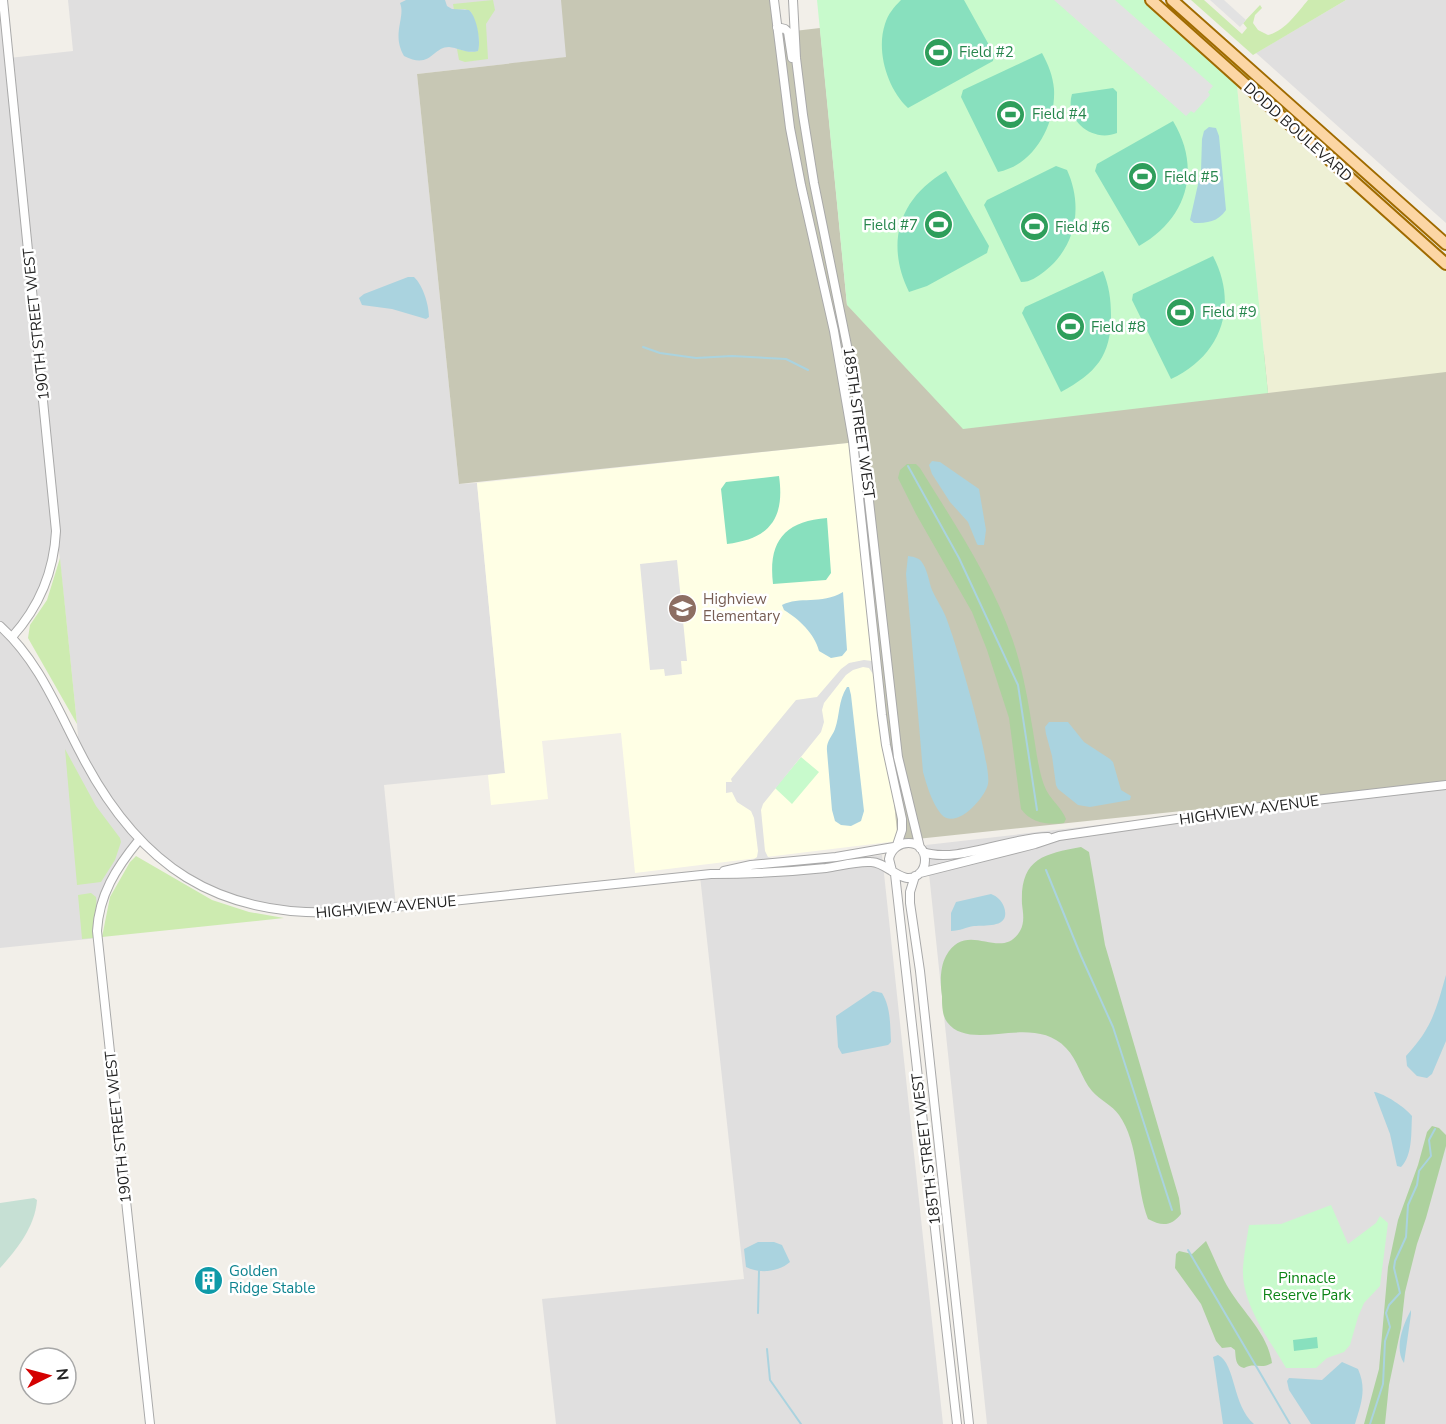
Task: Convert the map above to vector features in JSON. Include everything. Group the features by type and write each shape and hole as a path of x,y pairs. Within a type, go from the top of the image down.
{"main road":[{"name":"DODD BOULEVARD","path":"1151,0 1446,264"},
{"name":"DODD BOULEVARD","path":"1172,0 1446,244"}],"street":[{"name":"190TH STREET WEST","path":"3,0 56,531 54,555 45,584 33,608 12,637"},
{"name":"185TH STREET WEST","path":"774,0 790,128 834,331 853,441 878,686 886,745 902,819 902,831 896,846"},
{"name":"185TH STREET WEST","path":"793,0 799,82 814,183 857,395 898,757 921,850"},
{"path":"777,27 785,29 788,33 799,82"},
{"name":"HIGHVIEW AVENUE","path":"0,626 12,637 45,683 104,795 139,840 179,871 205,887 228,898 267,909 310,913 396,907 711,874 776,872 865,862 879,863 905,878 1035,844 1053,837"},
{"name":"HIGHVIEW AVENUE","path":"711,874 751,865 836,857 909,842 921,850 941,856 1032,837 1053,837 1281,804 1446,785"},
{"name":"190TH STREET WEST","path":"139,840 119,866 105,891 99,913 98,931 150,1424"},
{"path":"894,872 889,859 896,846"},
{"path":"917,874 925,861 921,850"},
{"name":"185TH STREET WEST","path":"894,872 957,1424"},
{"name":"185TH STREET WEST","path":"917,874 910,892 910,903 920,971 969,1424"}],"shaded area":[{"path":"0,0 9,58 73,51 68,0 562,0 568,57 417,74 459,484 477,483 505,773 384,785 396,907 286,911 205,887 139,841 109,883 98,938 0,948","holes":["57,532 79,749 12,637 49,574"]},
{"path":"561,0 775,0 777,33 820,28 847,305 1446,372 1446,783 898,841 857,442 459,484 417,74 566,57"},
{"path":"1054,0 1115,0 1213,86 1208,92 1210,95 1194,113 1191,111 1186,116"},
{"path":"1210,0 1224,0 1246,20 1240,27"},
{"path":"1346,0 1446,0 1446,223 1256,53"},
{"path":"1235,66 1446,254 1446,372 1268,393"},
{"name":"Highview Elementary","path":"857,442 898,841 635,873 621,733 542,741 548,799 491,805 488,775 505,773 477,483"},
{"path":"677,560 687,661 681,661 682,674 665,676 664,669 650,670 640,564"},
{"path":"872,661 873,674 869,668 863,667 846,675 824,703 822,710 824,722 821,732 763,804 761,810 765,851 768,857 774,859 753,860 757,857 758,851 754,818 751,811 737,802 732,792 726,793 726,782 732,782 731,779 796,700 817,697 841,669 849,663"},
{"path":"1446,785 1446,1424 987,1424 926,845"},
{"path":"882,855 943,1424 556,1424 542,1299 744,1279 700,876"},
{"path":"34,1198 37,1200 36,1210 29,1228 19,1245 0,1268 0,1203"}],"green space":[{"path":"493,0 495,10 486,24 488,59 465,62 459,60 457,49 478,51 478,36 471,12 465,9 454,10 453,4"},
{"path":"817,0 1161,0 1235,66 1268,393 963,429 847,305"},
{"name":"Field #2","path":"901,0 964,0 994,54 993,61 908,108 889,80 882,46 886,20"},
{"path":"1191,0 1204,0 1242,34 1247,28 1243,23 1260,5 1262,8 1255,15 1253,23 1258,30 1268,35 1285,26 1308,0 1346,0 1253,55"},
{"name":"Field #4","path":"1042,53 1053,79 1054,89 1054,102 1047,128 1033,152 1023,161 998,172 961,97 963,90"},
{"path":"1226,56 1289,110 1287,113 1224,59"},
{"path":"1113,88 1117,92 1117,133 1098,135 1082,127 1072,112 1072,94"},
{"name":"Field #5","path":"1173,121 1182,139 1187,157 1188,175 1185,191 1169,222 1139,246 1095,171 1097,164"},
{"name":"Field #6","path":"1056,166 1067,170 1072,183 1076,211 1074,224 1064,250 1056,261 1037,277 1021,282 984,205 987,200"},
{"name":"Field #7","path":"946,171 989,246 987,253 927,286 909,292 898,256 901,223 907,208 917,194"},
{"name":"Field #9","path":"1213,256 1221,275 1224,293 1224,311 1220,328 1213,343 1202,357 1171,379 1132,300 1133,294"},
{"name":"Field #8","path":"1103,271 1111,304 1108,342 1099,362 1092,370 1084,378 1061,392 1022,313 1025,307"},
{"path":"907,464 916,464 920,468 971,552 1004,618 1017,652 1042,779 1049,794 1064,814 1066,819 1064,823 1040,822 1025,814 1021,809 1009,718 987,650 972,612 898,478 900,470"},
{"path":"779,476 779,504 777,515 771,524 754,537 727,544 721,489 726,482"},
{"path":"827,518 831,573 826,580 773,584 773,556 782,536 800,524"},
{"path":"60,558 77,724 28,638 30,625 47,600"},
{"path":"65,749 96,806 120,838 121,842 115,860 101,882 77,885"},
{"path":"801,757 819,772 792,804 775,788"},
{"path":"1081,847 1089,852 1105,945 1179,1198 1181,1214 1166,1224 1148,1219 1134,1152 1125,1126 1116,1111 1092,1091 1066,1048 1052,1038 1036,1033 986,1035 958,1031 947,1022 943,1013 942,970 944,960 954,945 974,940 1003,943 1012,940 1023,924 1022,889 1030,868 1045,856"},
{"path":"136,856 212,900 249,912 284,918 102,937 110,897 130,862"},
{"path":"91,893 96,897 93,938 82,939 78,895"},
{"path":"1432,1126 1439,1128 1446,1135 1446,1146 1405,1292 1401,1328 1389,1385 1385,1424 1364,1424 1379,1369 1388,1267 1398,1220 1427,1132"},
{"name":"Pinnacle Reserve Park","path":"1331,1205 1348,1244 1376,1223 1380,1216 1388,1223 1380,1286 1364,1303 1350,1345 1344,1352 1327,1358 1316,1368 1286,1368 1257,1320 1246,1294 1243,1267 1249,1225 1281,1224"},
{"path":"1206,1241 1229,1289 1266,1342 1272,1363 1244,1368 1239,1365 1236,1361 1235,1350 1231,1347 1222,1348 1216,1341 1201,1304 1175,1268 1176,1254 1179,1251 1192,1254"},
{"path":"1317,1337 1318,1348 1294,1351 1293,1340"}],"water":[{"path":"406,0 445,0 447,6 452,9 469,10 478,29 478,51 449,47 439,50 426,59 413,60 404,56 399,40 400,3"},
{"path":"1209,127 1216,128 1219,136 1226,210 1212,221 1194,223 1190,220 1201,171 1202,139 1204,131"},
{"path":"408,277 414,277 423,290 429,312 429,317 426,319 392,309 362,305 359,298 364,294"},
{"path":"932,461 940,462 979,489 986,530 984,545 977,544 968,522 950,502 932,474 929,465"},
{"path":"908,556 922,562 950,628 979,728 988,772 988,784 982,797 969,811 954,818 947,818 938,810 923,772 906,574"},
{"path":"843,592 847,650 842,656 831,658 819,651 810,633 801,622 784,610 782,605 789,602 827,598"},
{"path":"847,687 851,695 864,811 861,821 851,826 841,825 835,821 827,751"},
{"path":"1049,722 1068,722 1084,742 1110,759 1113,762 1121,790 1131,796 1130,800 1090,807 1078,805 1058,789 1045,727"},
{"path":"991,894 999,899 1004,907 1004,919 1001,922 951,931 951,913 956,902"},
{"path":"1446,975 1446,1041 1432,1074 1427,1078 1417,1076 1407,1066 1406,1056 1422,1036 1432,1018"},
{"path":"873,991 882,993 887,1005 891,1042 888,1045 842,1054 838,1047 836,1016"},
{"path":"1374,1092 1394,1101 1412,1116 1408,1156 1401,1167 1397,1166 1390,1134"},
{"path":"758,1242 774,1242 782,1245 790,1262 769,1271 757,1271 746,1267 744,1249"},
{"path":"1411,1310 1411,1314 1404,1363 1400,1344"},
{"path":"1218,1355 1228,1367 1242,1406 1254,1424 1223,1424 1213,1357"},
{"path":"1342,1362 1358,1369 1361,1376 1362,1396 1355,1424 1311,1424 1289,1390 1287,1381 1289,1378 1322,1380"}],"waterway":[{"path":"643,347 660,353 696,358 732,356 786,359 808,370"},
{"path":"908,466 959,558 1018,685 1037,810"},
{"path":"1046,870 1113,1027 1172,1210"},
{"path":"1370,1424 1383,1384 1385,1341 1390,1327 1386,1313 1389,1305 1400,1293 1394,1268 1395,1261 1406,1237 1408,1205 1417,1185 1419,1171 1431,1156 1429,1140 1435,1129"},
{"path":"1188,1250 1290,1424"},
{"path":"758,1313 759,1271"},
{"path":"767,1349 770,1380 801,1424"}],"place":[{"name":"Field #2","path":"938,52"},
{"name":"Field #4","path":"1011,114"},
{"name":"Field #5","path":"1143,177"},
{"name":"Field #7","path":"939,225"},
{"name":"Field #6","path":"1034,227"},
{"name":"Field #9","path":"1181,312"},
{"name":"Field #8","path":"1070,327"},
{"name":"Highview Elementary","path":"682,608"},
{"name":"Golden Ridge Stable","path":"208,1280"}]}
